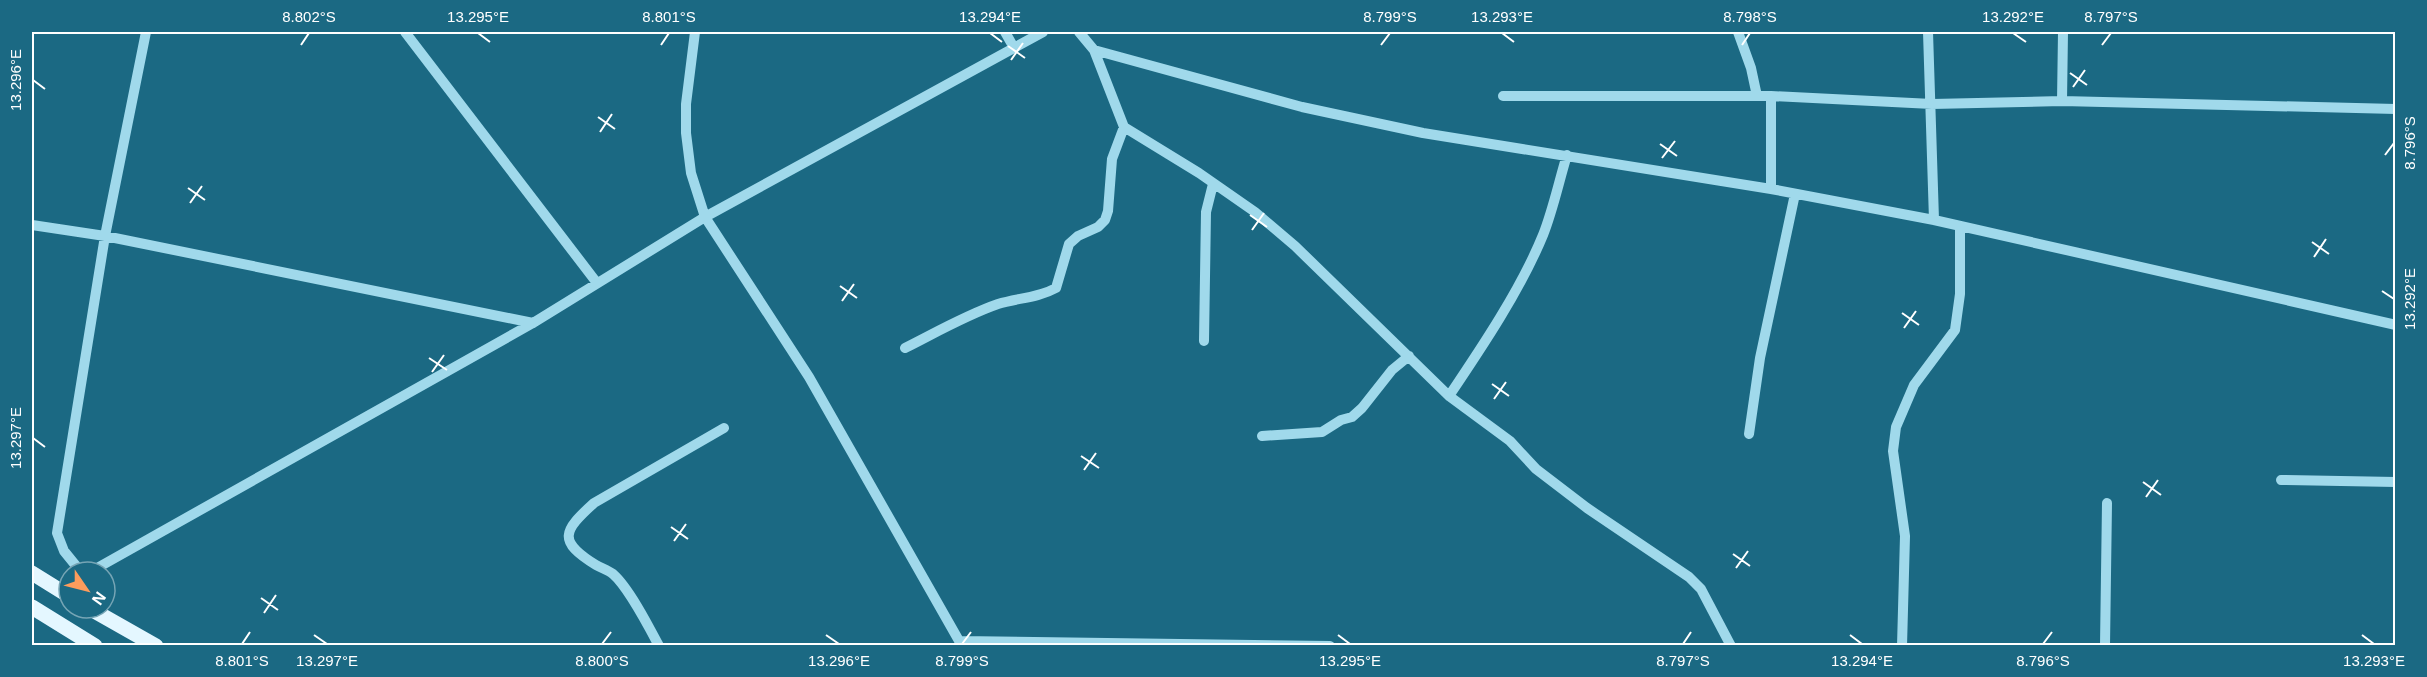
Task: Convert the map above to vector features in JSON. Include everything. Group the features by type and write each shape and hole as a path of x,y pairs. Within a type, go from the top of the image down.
{"main road":[{"path":"32,573 57,586"},
{"path":"33,608 94,645"},
{"path":"111,620 156,645"}],"street":[{"path":"71,560 64,551 57,533 105,236 146,32"},
{"path":"405,32 597,283"},
{"path":"695,32 686,104 686,133 691,173 705,217 809,377 961,643 1330,645"},
{"path":"1005,32 1013,46"},
{"path":"111,560 533,323 705,217 1013,46 1043,32"},
{"path":"1079,32 1094,50 1124,127 1255,212 1295,246 1449,396 1510,441 1536,469 1566,493 1689,578 1701,589 1731,645"},
{"path":"1738,32 1751,68 1756,96"},
{"path":"1928,32 1934,220"},
{"path":"2062,101 2063,32"},
{"path":"1094,50 1302,107 1423,133 1771,189 1934,220 2396,325"},
{"path":"1503,96 1771,96 1932,104 2062,101 2396,109"},
{"path":"1771,96 1771,189"},
{"path":"905,348 981,311 1013,300 1047,293 1056,288 1069,244 1078,236 1098,227 1105,220 1108,211 1108,186 1112,159 1124,127"},
{"path":"1449,396 1485,342 1534,253 1543,234 1567,155"},
{"path":"1204,341 1206,212 1213,184"},
{"path":"1749,434 1760,358 1795,194"},
{"path":"32,225 105,236 533,323"},
{"path":"1902,645 1905,537 1893,451 1896,427 1914,386 1955,330 1960,294 1960,227"},
{"path":"1262,436 1322,432 1341,420 1352,417 1392,370 1409,356"},
{"path":"659,645 613,574 576,552 569,542 568,531 594,503 724,428"},
{"path":"2281,480 2396,482"},
{"path":"2105,645 2107,503"}]}
